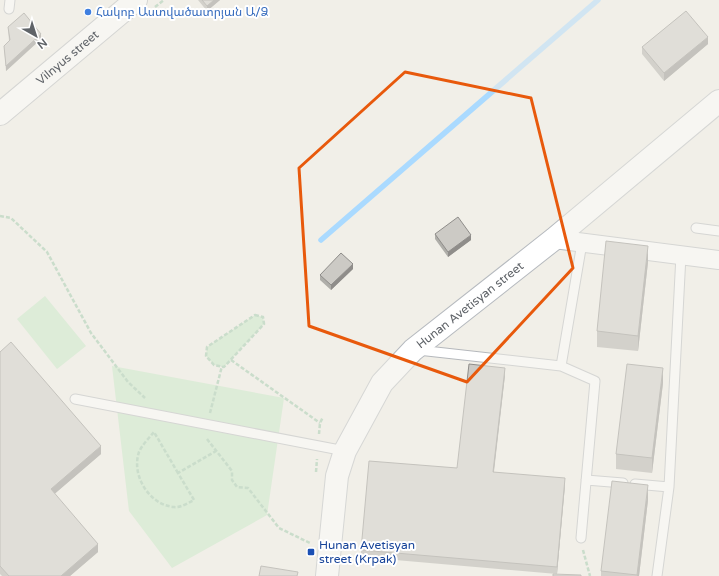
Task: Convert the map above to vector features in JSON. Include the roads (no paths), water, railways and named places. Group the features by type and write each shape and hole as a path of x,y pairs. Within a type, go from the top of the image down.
{"main road":[{"name":"Vilnyus street","path":"0,114 136,0"},
{"name":"Hunan Avetisyan street","path":"327,576 337,476 345,451 382,383 413,350 554,239 717,104"}],"street":[{"path":"554,239 719,260"}],"lane":[{"path":"696,228 719,231"},
{"path":"561,366 582,242"},
{"path":"657,576 669,487 681,255"},
{"path":"413,350 561,366 595,381 581,538"},
{"path":"75,399 345,451"},
{"path":"586,480 669,487"}],"waterway":[{"path":"321,240 598,0"}],"place":[{"name":"Հակոբ Աստվածատրյան Ա/Ձ","path":"88,12"},
{"name":"Hunan Avetisyan street (Krpak)","path":"311,552"}]}
